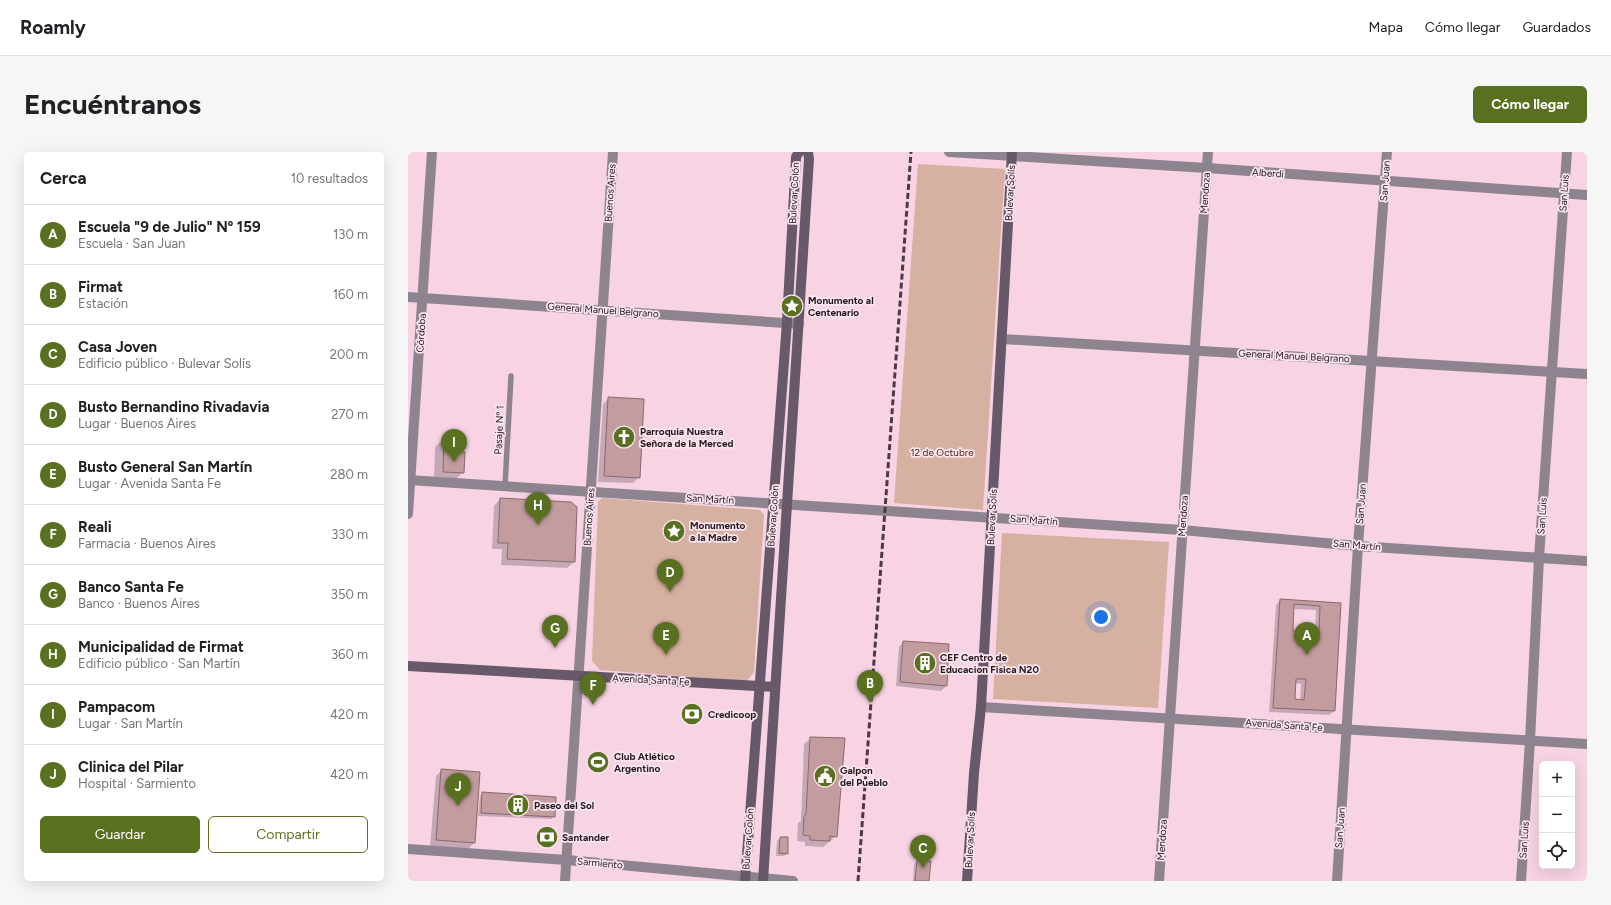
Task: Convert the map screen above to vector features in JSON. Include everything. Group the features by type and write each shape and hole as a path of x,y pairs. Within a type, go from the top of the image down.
{"main road":[{"name":"Bulevar Colón","path":"745,879 787,322 796,157 799,152"},
{"name":"Bulevar Colón","path":"763,880 799,324 809,159 808,152"},
{"name":"Bulevar Solís","path":"967,881 974,773 981,707 1012,154"},
{"name":"Avenida Santa Fe","path":"408,666 775,687"}],"street":[{"name":"Córdoba","path":"408,514 409,480 423,298 432,152"},
{"name":"Buenos Aires","path":"565,881 613,152"},
{"name":"Alberdi","path":"949,152 1012,154 1385,182 1587,195"},
{"name":"Mendoza","path":"1159,881 1208,152"},
{"name":"San Juan","path":"1337,881 1358,546 1373,361 1387,152"},
{"name":"San Luis","path":"1521,881 1539,558 1567,152"},
{"name":"General Manuel Belgrano","path":"408,297 799,324"},
{"name":"General Manuel Belgrano","path":"1002,339 1587,374"},
{"name":"San Martín","path":"409,480 774,502 1182,530 1358,546 1587,561"},
{"name":"Avenida Santa Fe","path":"981,707 1587,744"},
{"name":"Sarmiento","path":"408,849 567,860 745,879 793,881"}],"lane":[{"name":"Pasaje Nº 1","path":"505,486 511,376"}],"green space":[{"name":"12 de Octubre","path":"918,164 1005,169 983,510 894,503"},
{"path":"602,498 760,510 764,515 754,672 747,681 600,670 592,661 598,502"},
{"path":"1002,533 1169,542 1158,708 993,699"}],"building":[{"name":"Parroquia Nuestra Señora de la Merced","path":"608,397 644,399 640,478 604,476"},
{"path":"444,437 455,437 455,451 465,452 464,473 443,472"},
{"path":"500,498 571,502 577,507 575,562 507,559 508,543 498,543"},
{"path":"1280,599 1341,603 1335,711 1273,708","holes":["1294,604 1320,606 1319,633 1293,631","1296,679 1306,679 1304,700 1295,699"]},
{"name":"CEF Centro de Educacion Fisica N20","path":"903,641 949,644 947,686 900,682"},
{"name":"Galpon del Pueblo","path":"810,737 845,738 837,837 830,836 830,841 810,840 810,836 803,835 804,816 806,814"},
{"path":"441,769 480,772 475,843 436,840"},
{"name":"Paseo del Sol","path":"482,792 556,797 555,817 481,813"},
{"path":"780,837 788,837 788,854 779,853"},
{"path":"917,860 931,861 929,881 915,881"}],"railway":[{"path":"858,881 911,152"}],"place":[{"name":"Monumento al Centenario","path":"792,306"},
{"name":"Parroquia Nuestra Señora de la Merced","path":"624,437"},
{"name":"Pampacom","path":"454,462"},
{"name":"Municipalidad de Firmat","path":"538,525"},
{"name":"Monumento a la Madre","path":"674,531"},
{"name":"Busto Bernandino Rivadavia","path":"670,592"},
{"name":"Banco Santa Fe","path":"555,648"},
{"name":"Busto General San Martín","path":"666,655"},
{"name":"Escuela \"9 de Julio\" Nº 159","path":"1307,655"},
{"name":"CEF Centro de Educacion Fisica N20","path":"925,663"},
{"name":"Firmat","path":"870,703"},
{"name":"Reali","path":"593,705"},
{"name":"Credicoop","path":"692,714"},
{"name":"Club Atlético Argentino","path":"598,762"},
{"name":"Galpon del Pueblo","path":"825,776"},
{"name":"Paseo del Sol","path":"518,805"},
{"name":"Clinica del Pilar","path":"458,806"},
{"name":"Santander","path":"547,837"},
{"name":"Casa Joven","path":"923,868"}]}
